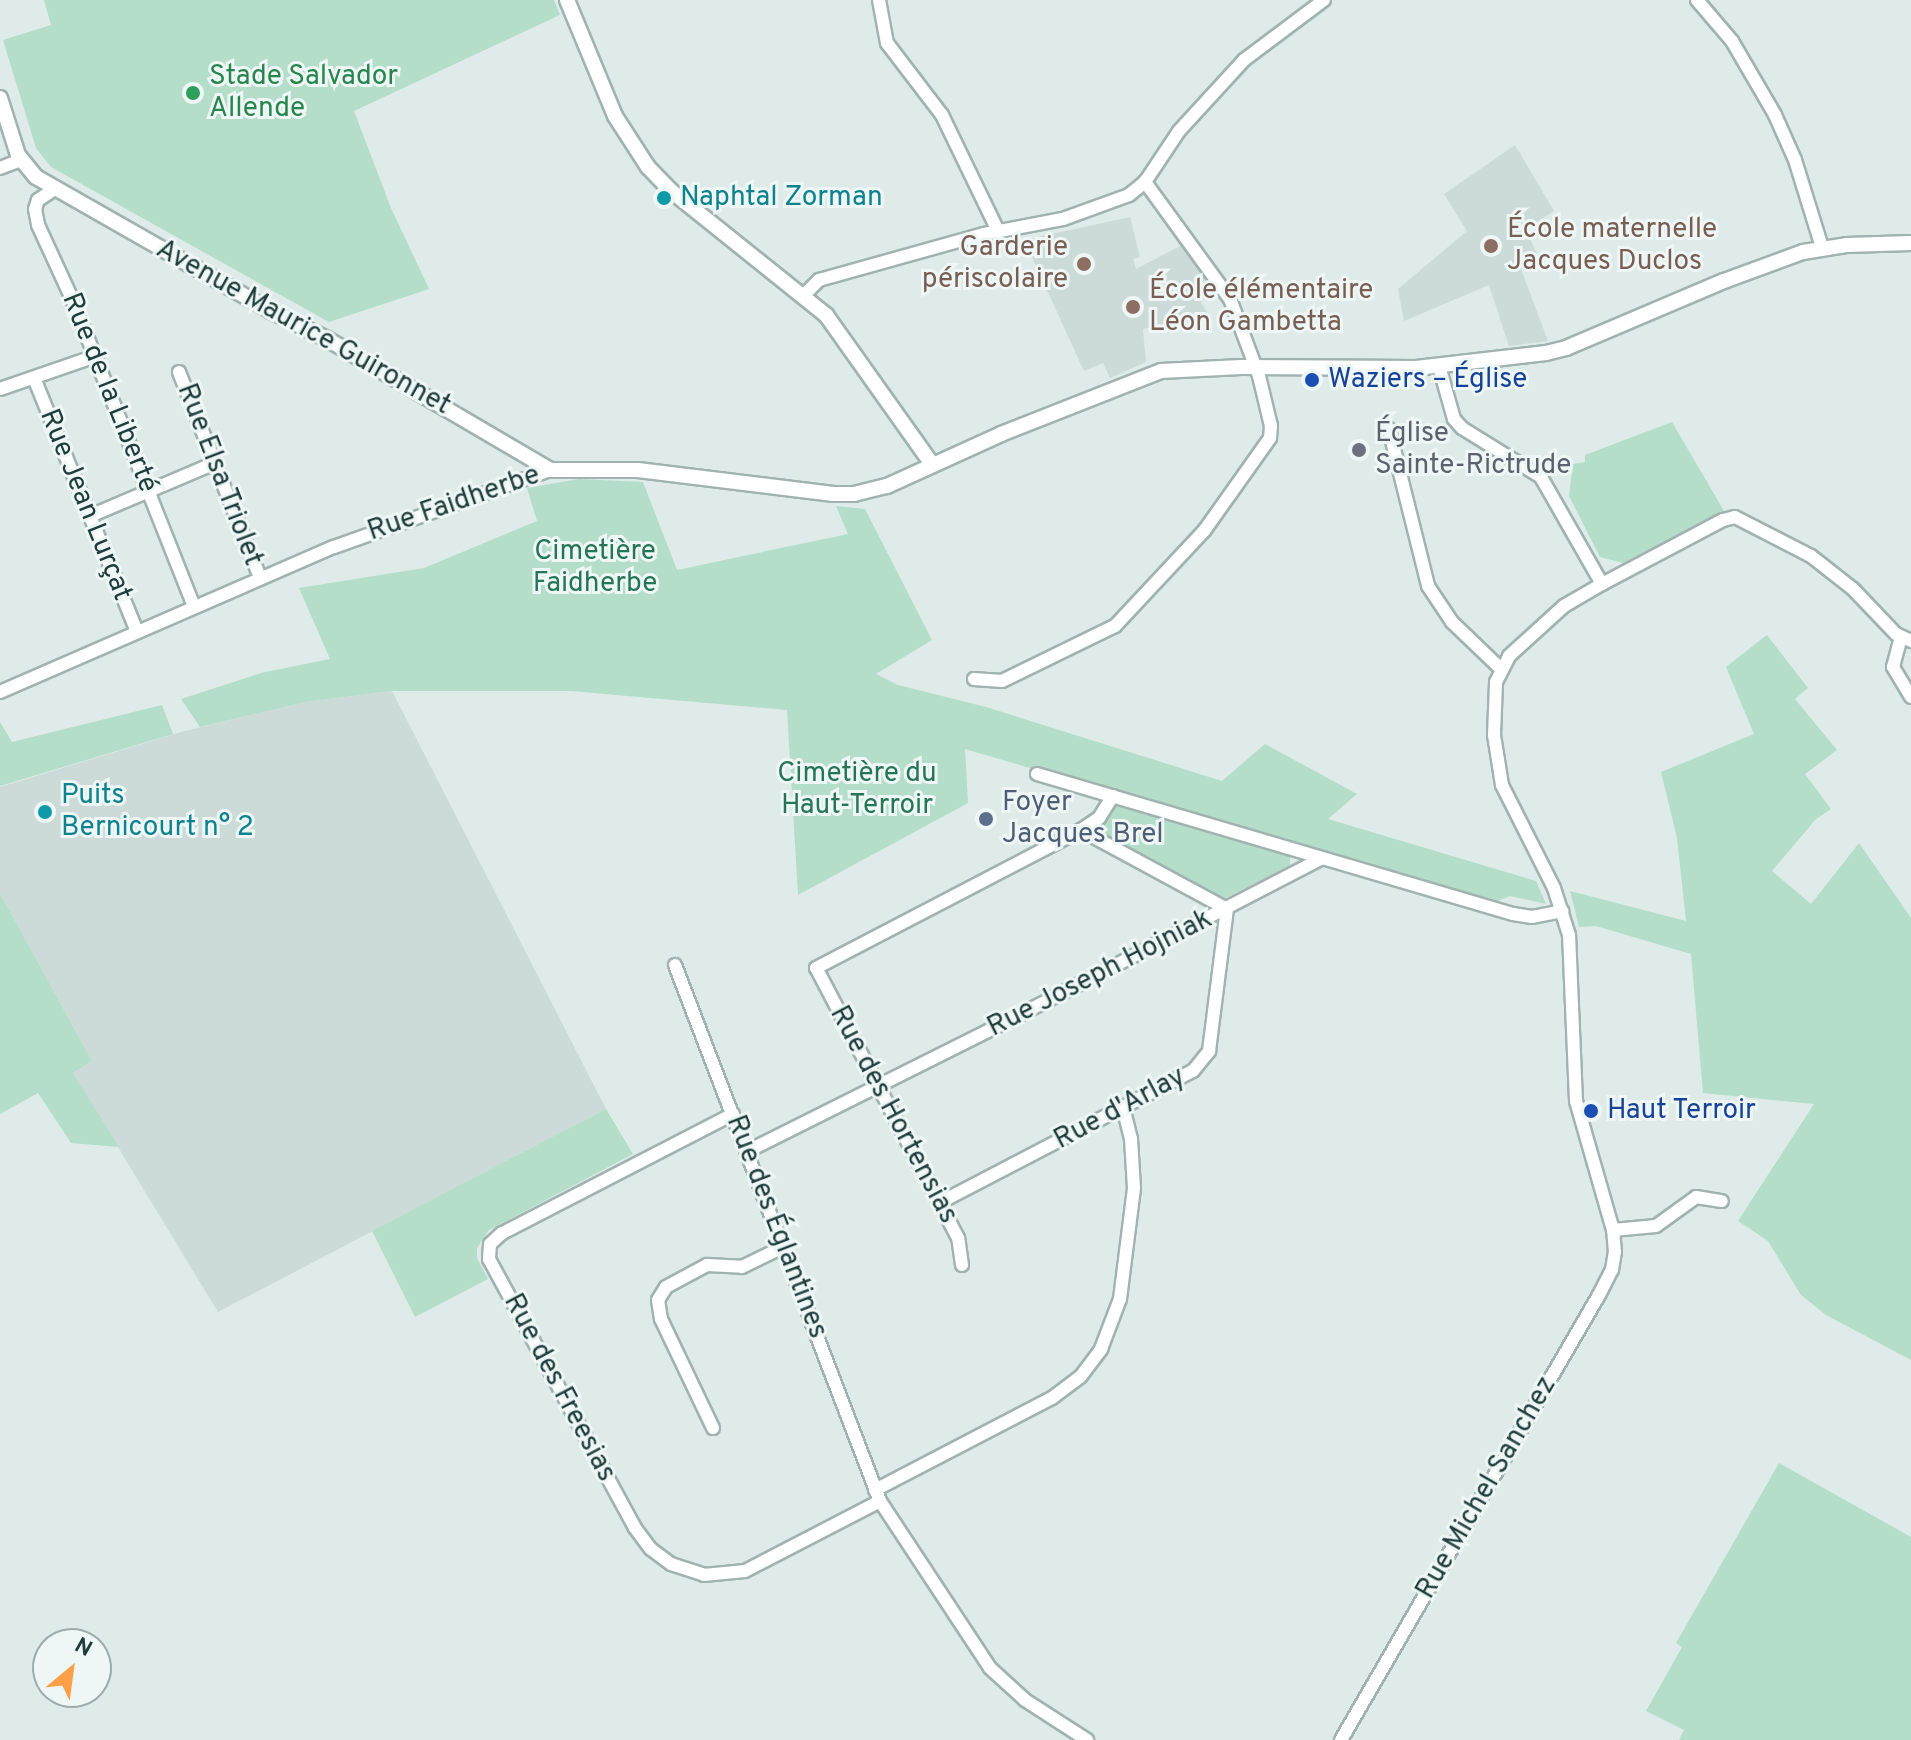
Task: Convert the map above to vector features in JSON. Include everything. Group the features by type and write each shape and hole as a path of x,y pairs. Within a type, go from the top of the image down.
{"street":[{"path":"567,0 615,116 648,167 670,190 832,322 932,464"},
{"path":"879,0 887,43 942,115 998,231"},
{"path":"803,296 819,280 998,231 1027,229 1122,200 1145,182 1172,139 1244,60 1324,0"},
{"path":"1697,0 1732,41 1775,115 1795,160 1822,247"},
{"path":"0,98 21,160 0,168"},
{"name":"Avenue Maurice Guironnet","path":"21,160 29,171 56,188 271,311 327,339 550,470"},
{"path":"974,679 1002,681 1115,626 1210,522 1271,433 1256,367 1219,281 1145,182"},
{"name":"Rue de la Liberté","path":"56,188 38,200 36,221 96,356 194,607"},
{"name":"Rue Faidherbe","path":"0,692 334,547 550,470 626,469 844,494 887,486 932,464 1161,371 1439,366 1566,348 1724,281 1822,247 1911,243"},
{"path":"0,389 96,356"},
{"path":"1439,366 1454,419 1462,428 1541,477 1602,584"},
{"name":"Rue Elsa Triolet","path":"179,372 260,578"},
{"name":"Rue Jean Lurçat","path":"34,378 137,632"},
{"path":"1389,429 1428,586 1452,622 1501,669 1509,656 1564,606 1723,520 1735,517 1811,556 1853,589 1906,639 1893,667 1911,697"},
{"path":"90,516 215,463"},
{"name":"Rue Michel Sanchez","path":"1341,1740 1599,1295 1614,1260 1613,1230 1576,1101 1572,957 1562,911 1499,775 1494,735 1495,690 1501,669"},
{"path":"1037,774 1513,914 1532,917 1562,911"},
{"path":"1113,796 1099,818 1081,830 1227,909"},
{"name":"Rue des Hortensias","path":"962,1265 961,1245 816,968 1081,830"},
{"name":"Rue Joseph Hojniak","path":"748,1151 879,1087 1320,859"},
{"name":"Rue d'Arlay","path":"939,1203 1193,1071 1206,1057 1227,909"},
{"name":"Rue des Églantines","path":"675,965 877,1495 990,1668 1039,1710 1087,1740"},
{"name":"Rue des Freesias","path":"733,1114 496,1236 488,1249 489,1259 635,1528 651,1549 671,1564 704,1575 745,1571 1052,1398 1081,1376 1101,1349 1120,1299 1134,1188 1131,1139 1123,1108"},
{"path":"1613,1230 1656,1226 1696,1197 1722,1201"},
{"path":"713,1428 661,1319 658,1300 666,1287 707,1265 742,1267 783,1247"}],"shaded area":[{"name":"École maternelle Jacques Duclos","path":"1515,145 1554,211 1526,229 1540,261 1521,269 1548,341 1509,346 1489,285 1404,321 1398,289 1467,231 1444,194"},
{"name":"École élémentaire Léon Gambetta","path":"1130,217 1140,257 1133,259 1136,269 1186,243 1215,287 1201,303 1210,317 1143,329 1146,362 1110,378 1103,363 1084,371 1024,240"},
{"path":"392,691 606,1109 218,1312 73,1073 92,1061 0,893 0,787 181,732 305,702"}],"green space":[{"path":"44,0 554,0 560,15 354,111 391,208 429,289 329,322 51,167 36,148 3,40 51,25"},
{"path":"1672,422 1724,511 1623,563 1600,557 1569,496 1573,464 1585,462 1585,455"},
{"path":"579,479 643,482 677,570 848,534 836,506 865,509 932,640 876,674 898,685 986,707 1222,781 1265,744 1357,794 1328,819 1536,881 1546,904 1510,896 1493,903 965,749 968,803 798,895 787,710 571,691 392,691 305,702 200,727 181,699 261,673 330,659 299,588 424,568 537,521 527,488"},
{"path":"1767,635 1808,688 1795,699 1837,750 1805,774 1831,809 1816,819 1772,871 1811,904 1859,843 1911,918 1911,1360 1826,1315 1801,1295 1768,1241 1738,1221 1814,1104 1703,1093 1691,954 1596,926 1579,927 1570,891 1686,921 1677,838 1661,772 1754,734 1726,667"},
{"path":"162,705 173,734 0,786 0,722 12,742"},
{"path":"1115,803 1290,855 1290,866 1223,899 1092,830"},
{"path":"0,893 92,1061 73,1073 119,1147 71,1143 38,1093 0,1114"},
{"path":"606,1109 633,1154 489,1230 477,1248 477,1258 488,1279 415,1317 372,1231"},
{"path":"1779,1463 1911,1537 1911,1740 1679,1740 1684,1730 1646,1711 1682,1647 1676,1643"}],"place":[{"name":"Stade Salvador Allende","path":"193,93"},
{"name":"Naphtal Zorman","path":"664,198"},
{"name":"École maternelle Jacques Duclos","path":"1491,246"},
{"name":"Garderie périscolaire","path":"1084,264"},
{"name":"École élémentaire Léon Gambetta","path":"1133,307"},
{"name":"Waziers – Église","path":"1312,380"},
{"name":"Église Sainte-Rictrude","path":"1359,450"},
{"name":"Puits Bernicourt n° 2","path":"45,812"},
{"name":"Foyer Jacques Brel","path":"986,819"},
{"name":"Haut Terroir","path":"1591,1111"}],"park label":[{"name":"Cimetière Faidherbe","path":"595,568"},
{"name":"Cimetière du Haut-Terroir","path":"857,790"}]}
